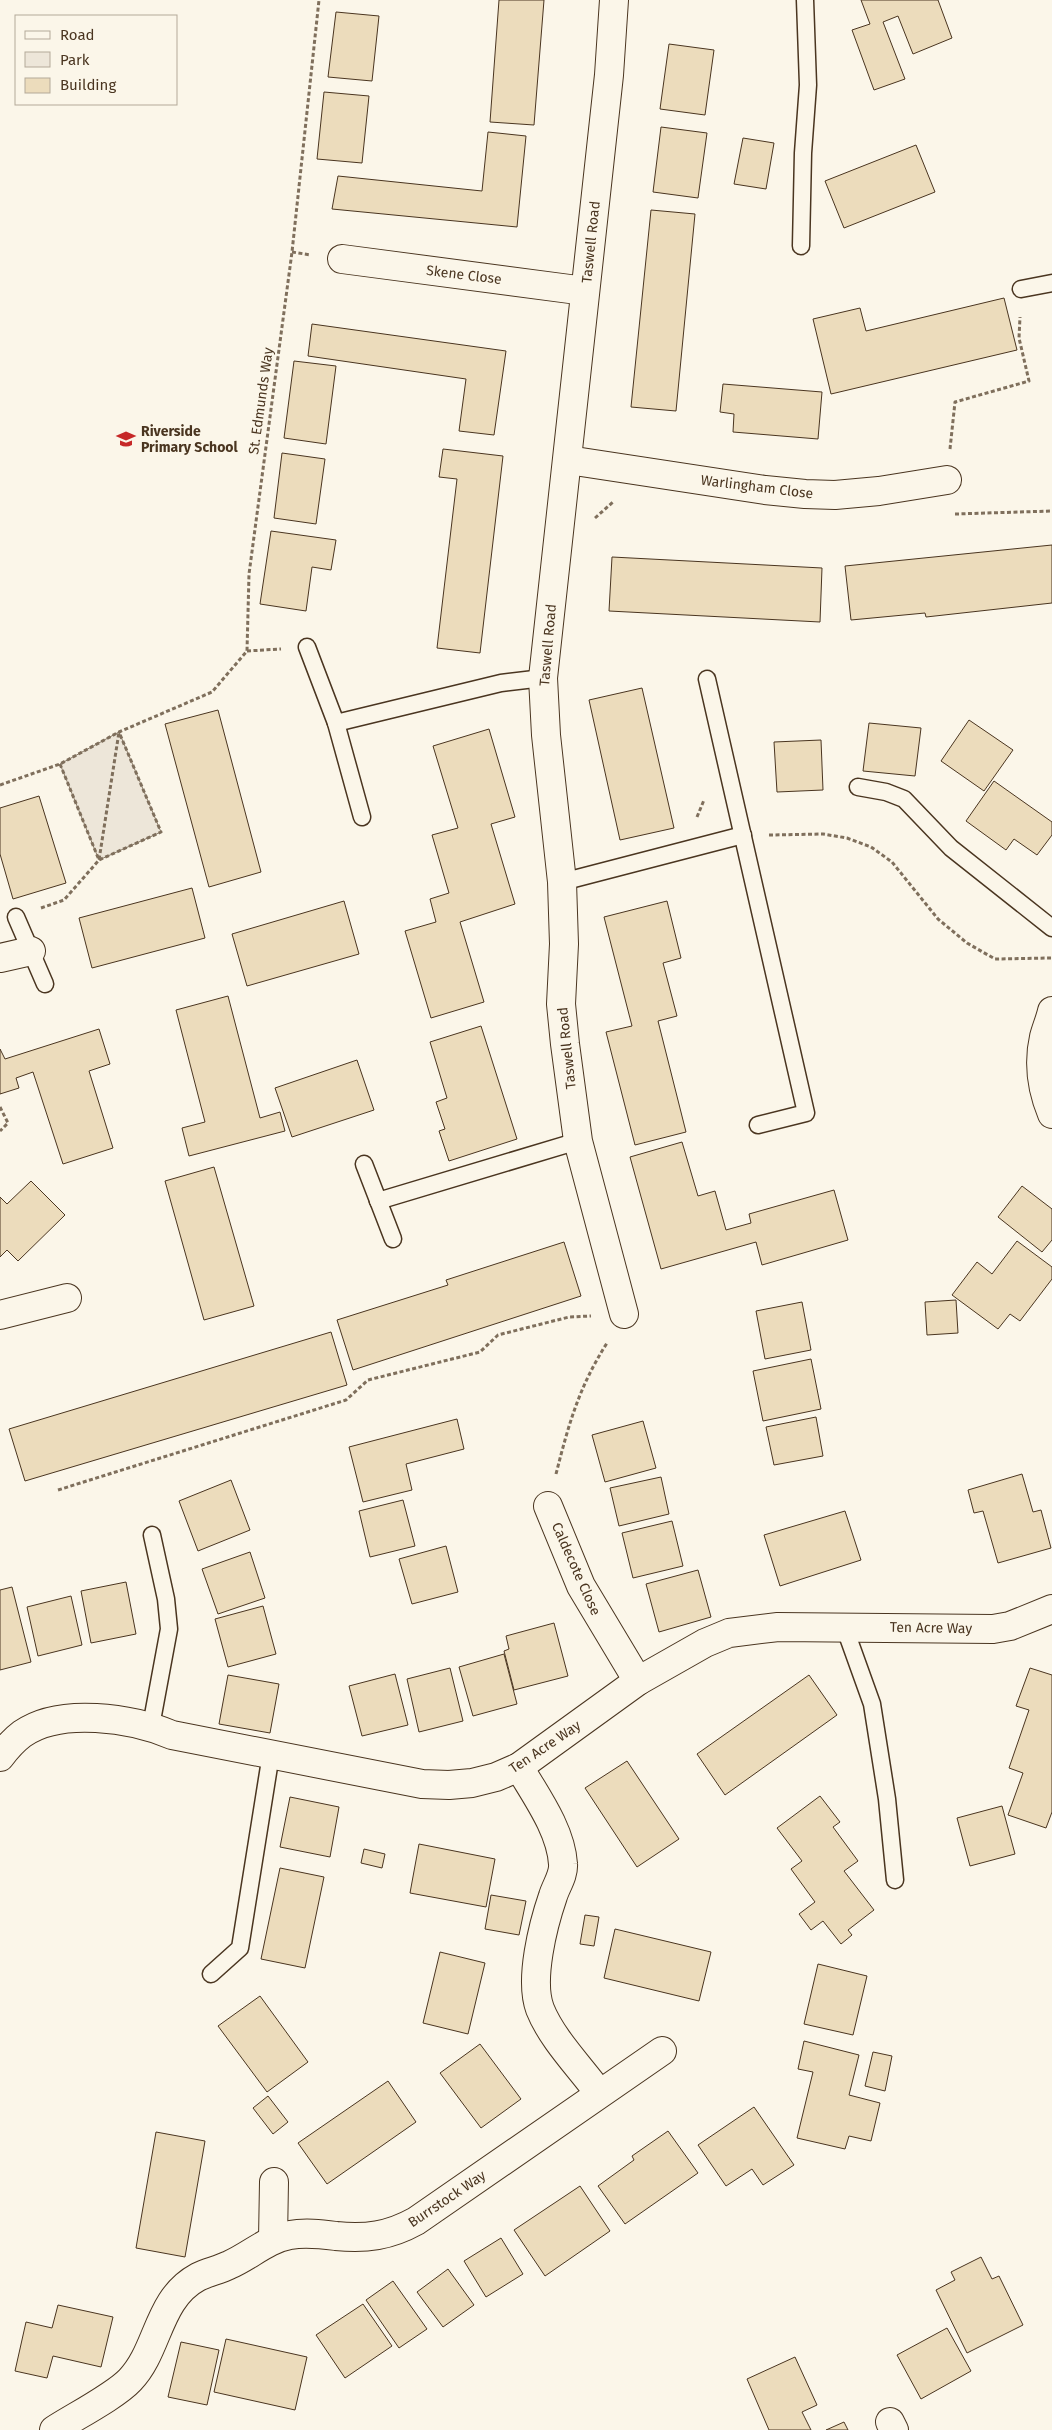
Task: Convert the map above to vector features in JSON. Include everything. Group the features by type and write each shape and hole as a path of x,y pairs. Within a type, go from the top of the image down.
{"street":[{"name":"Taswell Road","path":"614,0 609,75 543,678 546,735 562,882 564,944 562,1004 578,1140 624,1314"},
{"name":"Skene Close","path":"342,259 585,291"},
{"name":"Warlingham Close","path":"568,460 765,490 805,494 835,495 880,491 947,480"},
{"path":"0,958 31,951"},
{"path":"1052,1011 1044,1037 1041,1062 1043,1087 1052,1114"},
{"path":"0,1315 67,1298"},
{"name":"Caldecote Close","path":"548,1506 581,1586 638,1681"},
{"name":"Ten Acre Way","path":"0,1757 22,1734 56,1720 98,1719 151,1726 172,1735 422,1784 449,1785 496,1778 519,1767 638,1681 705,1643 729,1634 778,1627 844,1626 993,1629 1010,1626 1052,1609"},
{"path":"519,1767 555,1835 563,1866 552,1899 537,1967 540,2008 549,2026 599,2093"},
{"name":"Burrstock Way","path":"54,2430 129,2381 147,2356 160,2320 183,2288 197,2278 229,2266 273,2240 292,2234 365,2237 382,2236 399,2231 662,2051"},
{"path":"273,2240 274,2182"}],"lane":[{"path":"801,246 803,153 808,85 805,0"},
{"path":"1021,289 1052,283"},
{"path":"307,646 336,723 362,817"},
{"path":"336,723 501,683 543,678"},
{"path":"707,679 806,1113 758,1125"},
{"path":"858,787 886,792 904,799 951,848 1052,928"},
{"path":"562,882 743,835"},
{"path":"16,917 45,984"},
{"path":"378,1201 578,1140"},
{"path":"364,1164 393,1239"},
{"path":"151,1726 169,1629 166,1599 152,1535"},
{"path":"844,1626 872,1704 887,1799 895,1880"},
{"path":"211,1974 240,1948 271,1754"}],"path":[{"name":"St. Edmunds Way","path":"246,652 249,574 292,252 319,0"},
{"path":"947,480 955,402 1029,381 1019,338 1021,289"},
{"path":"592,523 605,507 618,499"},
{"path":"945,514 1052,511"},
{"path":"0,785 60,764 119,732 212,692 246,652 307,646"},
{"path":"16,917 64,900 99,860 161,832 119,732"},
{"path":"99,860 119,732"},
{"path":"60,764 99,860"},
{"path":"694,824 702,807 704,791"},
{"path":"743,835 823,834 847,838 871,847 892,862 938,919 967,943 995,959 1052,958"},
{"path":"0,1108 8,1123 0,1131"},
{"path":"58,1490 346,1400 368,1380 480,1352 498,1335 569,1317 624,1314"},
{"path":"548,1506 571,1415 589,1372 624,1314"}],"green space":[{"path":"119,732 161,832 99,860 60,764"}],"building":[{"path":"499,0 544,0 534,125 490,122"},
{"path":"861,0 938,0 952,38 913,54 898,16 883,22 905,79 874,90 852,30 870,24"},
{"path":"336,12 379,16 372,81 328,77"},
{"path":"669,44 714,50 705,115 660,109"},
{"path":"324,92 369,96 362,163 317,159"},
{"path":"661,127 707,133 698,198 653,192"},
{"path":"488,132 526,136 517,227 332,209 338,176 482,191"},
{"path":"743,138 774,143 766,189 734,184"},
{"path":"916,145 935,192 844,228 825,181"},
{"path":"651,210 695,214 676,411 631,407"},
{"path":"1004,298 1017,350 831,394 813,319 860,308 866,331"},
{"path":"312,324 506,351 494,435 459,431 466,379 308,356"},
{"path":"294,361 336,366 326,444 284,438"},
{"path":"723,384 822,392 818,439 733,432 734,414 720,412"},
{"path":"443,449 503,456 480,653 437,648 457,479 439,477"},
{"path":"282,453 325,459 316,524 274,518"},
{"path":"271,531 336,540 331,570 312,567 306,611 260,604"},
{"path":"1052,545 1052,603 926,617 925,613 851,620 845,566"},
{"path":"612,557 822,568 820,622 609,611"},
{"path":"642,688 674,828 620,840 589,700"},
{"path":"218,710 261,872 209,887 165,724"},
{"path":"969,720 1013,750 984,791 941,761"},
{"path":"869,723 921,728 915,776 863,771"},
{"path":"489,729 515,817 491,824 515,904 460,922 484,1002 431,1018 405,931 436,922 430,899 449,893 432,835 458,828 433,746"},
{"path":"821,740 823,790 777,792 774,742"},
{"path":"994,781 1052,822 1052,835 1037,855 1014,839 1006,850 966,821"},
{"path":"39,796 66,883 13,899 0,854 0,808"},
{"path":"192,888 205,938 92,968 79,918"},
{"path":"344,901 359,954 247,986 232,934"},
{"path":"667,901 681,958 663,963 677,1016 658,1021 686,1132 635,1145 606,1032 632,1026 604,917"},
{"path":"228,996 260,1118 280,1112 285,1131 189,1156 182,1128 205,1122 176,1010"},
{"path":"481,1026 517,1139 449,1161 439,1131 445,1129 436,1102 447,1098 430,1042"},
{"path":"99,1029 110,1064 89,1071 113,1148 63,1164 33,1072 16,1078 19,1088 0,1094 0,1049 5,1059"},
{"path":"357,1060 374,1110 292,1137 275,1088"},
{"path":"682,1142 698,1196 715,1191 726,1230 751,1223 749,1214 834,1190 848,1240 762,1265 756,1242 661,1269 630,1157"},
{"path":"214,1167 254,1306 204,1320 165,1181"},
{"path":"31,1181 65,1215 18,1261 7,1250 0,1257 0,1197 7,1204"},
{"path":"1022,1186 1052,1209 1052,1240 1042,1252 998,1217"},
{"path":"1017,1241 1052,1267 1052,1279 1020,1321 1010,1314 998,1329 952,1295 977,1262 992,1274"},
{"path":"564,1242 581,1296 353,1370 337,1320 448,1285 446,1280"},
{"path":"956,1300 958,1333 927,1335 925,1302"},
{"path":"802,1302 811,1350 765,1359 756,1311"},
{"path":"331,1332 347,1385 25,1481 9,1429"},
{"path":"811,1359 821,1409 763,1421 753,1371"},
{"path":"816,1417 823,1456 774,1465 766,1427"},
{"path":"457,1419 464,1449 406,1464 412,1490 363,1502 349,1447"},
{"path":"643,1421 656,1468 605,1482 592,1435"},
{"path":"1022,1474 1033,1512 1041,1510 1051,1548 998,1563 983,1511 974,1513 968,1490"},
{"path":"661,1477 669,1514 619,1526 610,1488"},
{"path":"231,1480 250,1530 198,1551 179,1501"},
{"path":"403,1500 415,1546 370,1557 359,1511"},
{"path":"845,1511 861,1560 780,1586 764,1535"},
{"path":"672,1521 683,1566 633,1578 622,1533"},
{"path":"446,1546 458,1592 412,1604 399,1559"},
{"path":"250,1552 265,1598 218,1614 202,1569"},
{"path":"698,1570 711,1617 659,1632 646,1584"},
{"path":"126,1582 136,1634 91,1643 81,1591"},
{"path":"12,1587 31,1662 0,1670 0,1590"},
{"path":"71,1596 82,1645 38,1656 27,1607"},
{"path":"263,1606 276,1654 228,1667 215,1619"},
{"path":"554,1623 568,1676 514,1690 504,1651 509,1649 506,1636"},
{"path":"504,1654 517,1704 473,1716 459,1667"},
{"path":"450,1668 463,1721 419,1732 407,1679"},
{"path":"1030,1668 1052,1675 1052,1812 1046,1828 1008,1815 1023,1773 1009,1768 1029,1710 1016,1706"},
{"path":"395,1674 408,1725 362,1736 349,1686"},
{"path":"228,1675 279,1684 270,1733 219,1724"},
{"path":"809,1675 837,1715 725,1795 697,1754"},
{"path":"627,1761 679,1839 637,1867 585,1788"},
{"path":"820,1796 840,1822 833,1827 858,1861 844,1871 874,1910 848,1930 852,1935 841,1944 823,1921 811,1930 799,1914 815,1902 791,1869 802,1861 777,1828"},
{"path":"290,1797 339,1807 330,1857 280,1847"},
{"path":"1002,1806 1015,1854 970,1866 957,1818"},
{"path":"419,1844 495,1859 486,1907 410,1893"},
{"path":"364,1849 385,1854 382,1868 361,1863"},
{"path":"280,1868 324,1877 305,1968 261,1959"},
{"path":"491,1895 526,1901 519,1935 485,1929"},
{"path":"585,1915 599,1917 594,1946 580,1944"},
{"path":"615,1929 711,1952 699,2001 604,1978"},
{"path":"440,1952 485,1963 468,2034 423,2023"},
{"path":"818,1964 867,1976 853,2035 804,2024"},
{"path":"260,1996 308,2062 267,2092 218,2026"},
{"path":"804,2041 859,2055 849,2095 880,2103 871,2141 849,2136 845,2149 797,2138 813,2072 798,2069"},
{"path":"480,2044 521,2099 481,2128 440,2073"},
{"path":"873,2052 892,2056 885,2091 865,2086"},
{"path":"388,2081 416,2122 327,2184 298,2143"},
{"path":"268,2096 288,2122 273,2134 253,2108"},
{"path":"754,2107 794,2165 763,2185 752,2169 726,2186 698,2145"},
{"path":"668,2131 698,2173 625,2224 598,2186 634,2160 632,2156"},
{"path":"156,2132 205,2141 185,2257 136,2248"},
{"path":"580,2186 610,2231 545,2276 514,2230"},
{"path":"501,2238 523,2274 486,2297 464,2261"},
{"path":"981,2257 992,2279 999,2276 1023,2325 967,2353 936,2290 955,2280 951,2272"},
{"path":"448,2269 474,2305 443,2327 417,2292"},
{"path":"393,2281 427,2329 399,2348 366,2300"},
{"path":"363,2304 392,2346 345,2378 316,2335"},
{"path":"58,2305 113,2317 101,2367 53,2356 47,2378 15,2371 26,2322 52,2328"},
{"path":"947,2328 971,2371 921,2399 897,2355"},
{"path":"226,2339 307,2357 295,2410 214,2392"},
{"path":"181,2342 219,2350 207,2405 168,2397"},
{"path":"795,2357 817,2405 802,2412 811,2430 769,2430 747,2379"},
{"path":"844,2422 848,2430 826,2430"}],"place":[{"name":"Riverside Primary School","path":"126,439"}]}
